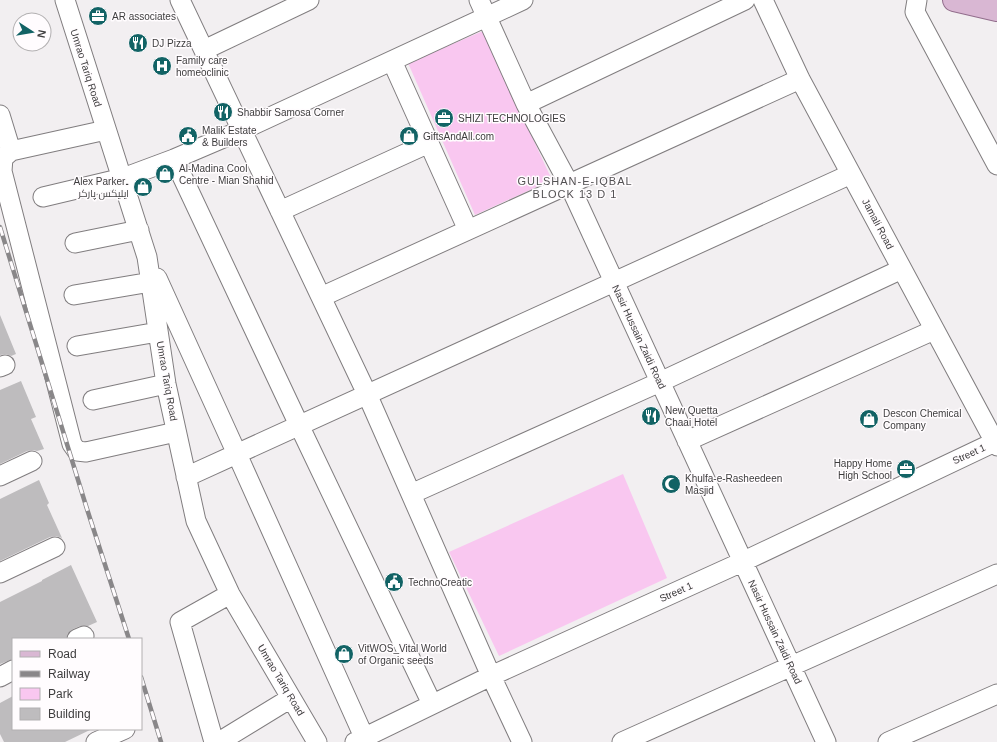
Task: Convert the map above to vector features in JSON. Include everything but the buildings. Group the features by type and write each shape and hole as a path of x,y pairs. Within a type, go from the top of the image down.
{"main road":[{"path":"954,0 997,10"}],"street":[{"name":"Umrao Tariq Road","path":"65,0 147,257 166,384 196,521 230,594 318,742"},
{"path":"180,0 367,394 491,676 522,742"},
{"path":"204,50 309,0"},
{"name":"Nasir Hussain Zaidi Road","path":"479,0 526,104 569,184 826,742"},
{"path":"43,196 123,178 174,159 242,130 523,0"},
{"path":"526,104 745,0"},
{"name":"Jamali Road","path":"762,0 800,79 996,443"},
{"path":"917,0 915,12 997,166"},
{"path":"392,61 468,230"},
{"path":"321,297 800,79"},
{"path":"0,115 11,151"},
{"path":"106,130 11,151 3,158 2,171 72,444 77,451 86,452 176,432"},
{"path":"280,211 429,144"},
{"path":"174,159 432,704"},
{"path":"186,477 851,174"},
{"path":"75,243 139,230"},
{"path":"147,257 237,454 359,740"},
{"path":"411,494 660,382 902,270"},
{"path":"74,295 151,282"},
{"path":"687,441 934,330"},
{"path":"77,346 158,332"},
{"path":"93,400 166,384"},
{"name":"Street 1","path":"359,740 491,676 742,562 996,443"},
{"path":"0,476 32,461"},
{"path":"0,573 55,547"},
{"path":"622,742 997,574"},
{"path":"214,742 180,622 230,594"},
{"path":"0,677 12,671"},
{"path":"888,742 997,694"},
{"path":"220,742 292,698"},
{"path":"96,742 123,730"}],"green space":[{"path":"483,31 552,180 475,215 408,63"},
{"path":"623,474 667,578 499,656 449,552"}],"railway":[{"path":"0,227 87,509 129,638"},
{"path":"142,680 161,742"}],"place":[{"name":"AR associates","path":"98,16"},
{"name":"DJ Pizza","path":"138,43"},
{"name":"Family care homeoclinic","path":"162,66"},
{"name":"Shabbir Samosa Corner","path":"223,112"},
{"name":"SHIZI TECHNOLOGIES","path":"444,118"},
{"name":"Malik Estate & Builders","path":"188,136"},
{"name":"GiftsAndAll.com","path":"409,136"},
{"name":"Al-Madina Cool Centre - Mian Shahid","path":"165,174"},
{"name":"Alex Parker۔ ایلیکس پارکر","path":"143,187"},
{"name":"New Quetta Chaai Hotel","path":"651,416"},
{"name":"Descon Chemical Company","path":"869,419"},
{"name":"Happy Home High School","path":"906,469"},
{"name":"Khulfa-e-Rasheedeen Masjid","path":"671,484"},
{"name":"TechnoCreatic","path":"394,582"},
{"name":"VitWOS_Vital World of Organic seeds","path":"344,654"}],"district":[{"name":"GULSHAN-E-IQBAL BLOCK 13 D 1","path":"575,187"}]}
